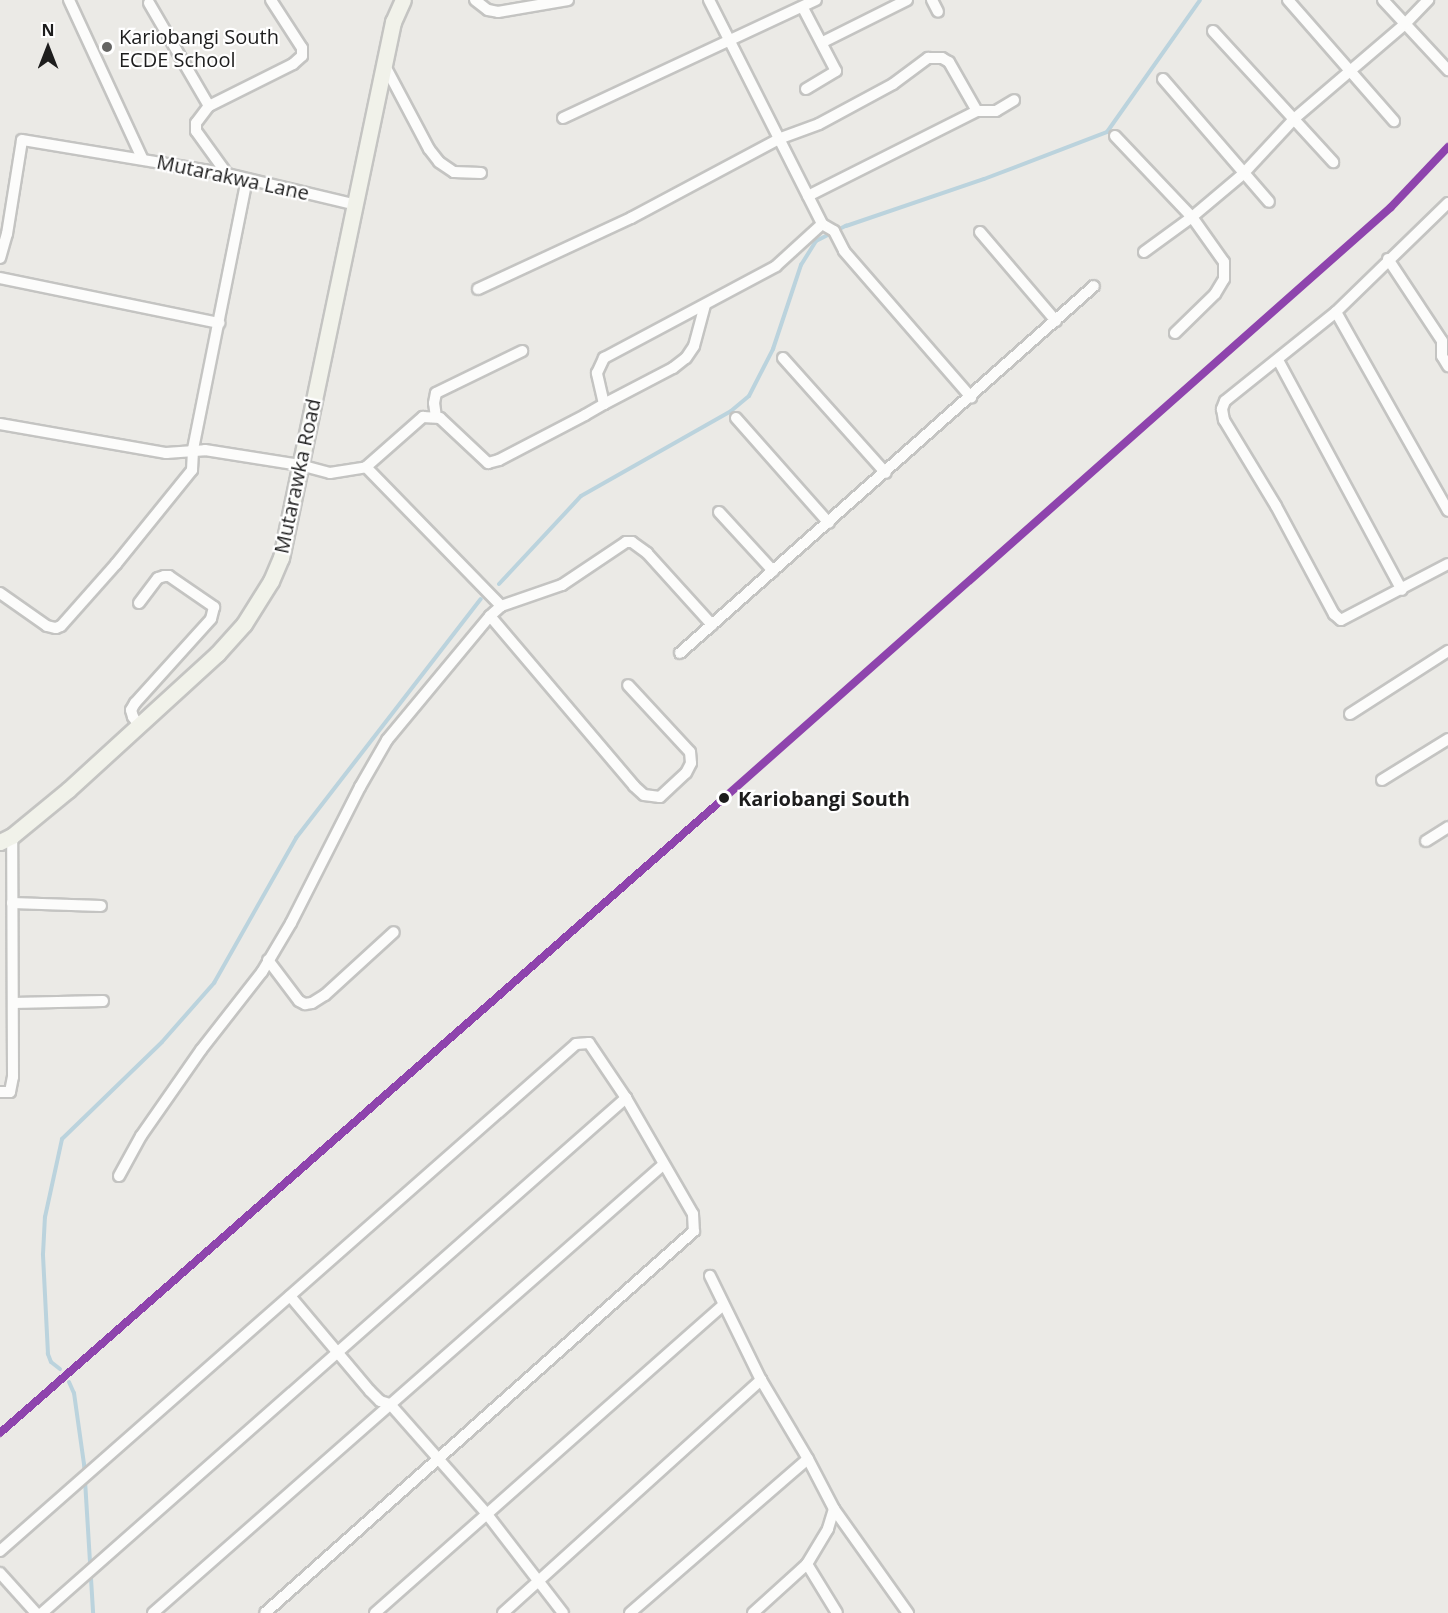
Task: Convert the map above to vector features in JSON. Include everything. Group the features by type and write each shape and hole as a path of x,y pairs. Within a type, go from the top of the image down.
{"street":[{"name":"Mutarakwa Lane","path":"69,0 142,158 227,174 353,204"},
{"path":"227,174 195,126 209,106 299,61 302,48 271,0"},
{"name":"Mutarawka Road","path":"6,839 68,790 217,654 244,624 261,598 281,558 353,204 393,22 403,0"},
{"path":"475,0 488,10 498,12 568,0"},
{"path":"709,0 781,138 822,224 834,231 844,251 971,397"},
{"path":"563,118 816,0"},
{"path":"823,42 907,0"},
{"path":"932,0 938,12"},
{"path":"1288,0 1394,121"},
{"path":"1383,0 1448,70"},
{"path":"1144,252 1192,217 1243,174 1294,118 1404,25 1428,0"},
{"path":"149,3 209,106"},
{"path":"803,8 837,71 806,89"},
{"path":"1213,31 1333,162"},
{"path":"478,289 632,218 781,138 819,124 893,84 928,58 935,57 949,62 977,111"},
{"path":"384,63 429,149 439,162 454,172 481,173"},
{"path":"1163,79 1269,202"},
{"path":"808,196 977,111 996,111 1014,100"},
{"path":"1115,136 1192,217 1224,262 1226,270 1215,294 1175,333"},
{"path":"0,258 22,140 142,158"},
{"path":"0,593 47,626 56,628 61,626 116,564 192,470 192,449 247,179"},
{"path":"1445,207 1448,221"},
{"path":"1445,207 1388,259 1336,312 1225,401 1222,410 1224,420 1276,506 1335,614 1341,620 1348,619 1448,564"},
{"path":"604,404 597,373 604,358 776,266 822,224"},
{"path":"980,232 1056,321"},
{"path":"1388,259 1442,341 1442,356 1448,366"},
{"path":"0,278 219,323"},
{"path":"680,654 1094,286"},
{"path":"522,351 436,393 434,403 436,417 484,462 491,463 673,368 686,358 694,346 705,305"},
{"path":"1336,312 1448,511"},
{"path":"783,358 886,472"},
{"path":"1278,360 1402,590"},
{"path":"0,424 166,453 192,449 300,465 330,473 366,467 423,417 436,417"},
{"path":"736,418 829,523"},
{"path":"366,467 501,606"},
{"path":"719,512 774,571"},
{"path":"119,1176 141,1137 201,1050 268,960 291,923 372,764 387,740 490,616 501,606 562,585 620,544 632,542 647,554 712,625"},
{"path":"139,603 158,578 169,576 209,601 213,607 211,619 135,703 131,710 133,717 140,725"},
{"path":"490,616 634,786 644,795 660,797 686,773 691,763 690,752 627,685"},
{"path":"1350,714 1448,651"},
{"path":"1382,780 1448,740"},
{"path":"1426,841 1448,827"},
{"path":"0,1092 10,1092 13,1077 12,903 6,839"},
{"path":"12,903 101,906"},
{"path":"0,929 12,929"},
{"path":"268,960 299,1001 305,1004 312,1003 325,995 394,932"},
{"path":"13,1003 103,1001"},
{"path":"0,1022 13,1022"},
{"path":"0,1551 576,1044 589,1043 626,1098 693,1214 694,1231 265,1613"},
{"path":"42,1613 626,1098"},
{"path":"153,1613 663,1165"},
{"path":"710,1276 761,1380 808,1459 834,1509 908,1613"},
{"path":"290,1296 370,1391 380,1401 390,1404 486,1512 563,1613"},
{"path":"375,1613 486,1512 723,1305"},
{"path":"503,1613 761,1380"},
{"path":"630,1613 808,1459"},
{"path":"753,1613 807,1564 828,1529 834,1509"},
{"path":"807,1564 837,1613"},
{"path":"0,1573 36,1613"}],"waterway":[{"path":"499,584 581,496 731,411 749,396 773,349 801,265 816,241 846,226 984,179 1107,132 1200,0"},
{"path":"60,1369 51,1362 48,1354 43,1254 45,1217 62,1139 162,1042 214,983 296,838 481,599"},
{"path":"69,1382 74,1393 84,1464 93,1613"}],"transit line":[{"path":"0,1433 724,798 1391,207 1448,147"}],"place":[{"name":"Kariobangi South ECDE School","path":"107,47"},
{"name":"Kariobangi South","path":"724,798"}]}
